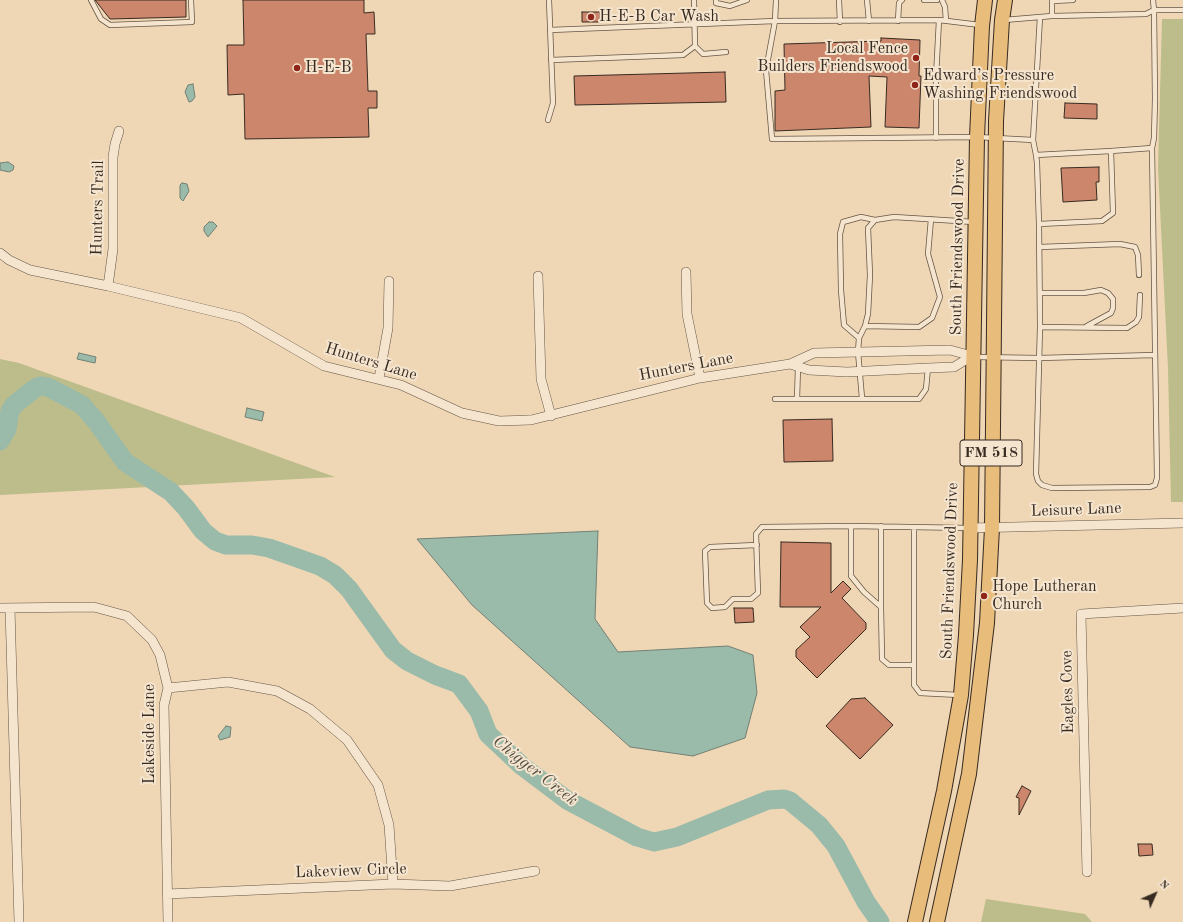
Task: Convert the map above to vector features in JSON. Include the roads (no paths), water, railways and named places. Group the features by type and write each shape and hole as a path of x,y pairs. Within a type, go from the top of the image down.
{"main road":[{"name":"South Friendswood Drive","path":"915,922 944,791 961,695 966,635 970,528 977,137 982,26 985,0"},
{"name":"FM 518","path":"936,922 960,819 974,743 987,623 992,528 992,357 996,138 1002,20 1005,0"}],"street":[{"name":"Hunters Trail","path":"108,286 113,249 113,157 115,144 120,131"},
{"name":"Hunters Lane","path":"0,254 30,270 108,286 240,318 324,366 379,378 402,385 462,413 482,418 516,422 551,416 599,402 700,378 794,366 809,370 860,371 954,367 972,356"},
{"path":"686,272 687,314 700,378"},
{"path":"538,276 541,379 551,416"},
{"path":"379,378 388,328 389,281"},
{"name":"Hunters Lane","path":"794,366 814,353 950,350 972,356"},
{"name":"Leisure Lane","path":"970,528 1183,523"},
{"name":"Lakeside Lane","path":"0,608 94,607 127,616 152,640 160,655 168,688 164,705 168,922"},
{"path":"10,608 18,922"},
{"name":"Eagles Cove","path":"1087,872 1081,614 1183,608"},
{"path":"168,688 228,682 277,691 310,709 347,740 378,785 389,825 393,884"},
{"name":"Lakeview Circle","path":"167,894 393,884 450,886 535,871"}],"lane":[{"path":"91,0 101,19 110,25 192,22 191,0"},
{"path":"548,120 553,103 550,0"},
{"path":"694,0 695,46 703,54 726,52"},
{"path":"716,0 716,3 730,6 747,0"},
{"path":"776,0 775,21 766,70 772,139 977,137 1033,140"},
{"path":"839,0 840,22"},
{"path":"867,0 868,21"},
{"path":"898,21 899,3 902,0"},
{"path":"924,0 937,0"},
{"path":"942,0 945,7 946,21"},
{"path":"1052,16 1052,1 1073,0"},
{"path":"1040,17 1033,140 1036,154 1040,248 1040,327 1036,474 1038,481 1042,485 1052,488 1145,488 1155,485 1157,478 1152,148 1154,138 1155,107 1153,0"},
{"path":"1002,20 1052,16 1146,14 1154,10 1183,10"},
{"path":"550,30 694,23 775,21 840,22 939,20 982,26"},
{"path":"936,138 936,77 939,20"},
{"path":"551,60 682,55 695,46"},
{"path":"1036,154 1111,152 1152,148"},
{"path":"1039,224 1102,221 1113,213 1111,152"},
{"path":"859,338 844,325 841,290 840,234 843,222 861,217 875,220 894,217 976,222"},
{"path":"865,326 919,326 932,318 940,297 928,254 931,219"},
{"path":"862,398 858,352 859,338 865,326 868,314 870,275 868,228 875,220"},
{"path":"1040,248 1120,244 1135,247 1138,255 1139,275"},
{"path":"1040,293 1084,293 1101,290 1108,293 1113,299 1113,308 1111,313 1085,327"},
{"path":"1040,327 1127,328 1136,322 1139,317 1140,295"},
{"path":"972,356 1039,358 1155,355"},
{"path":"794,366 797,398"},
{"path":"775,399 920,399 926,389 928,368"},
{"path":"851,526 851,576 864,592 881,607"},
{"path":"757,545 710,547 705,551 707,603 712,608 724,607 733,599 751,599 758,593 757,545 756,534 762,527 881,526 970,528"},
{"path":"881,526 882,659 889,665 914,665"},
{"path":"914,527 914,685 920,693 961,695"}],"waterway":[{"name":"Chigger Creek","path":"0,441 7,429 10,411 14,405 40,386 48,387 82,405 96,421 125,462 171,492 186,508 203,531 215,541 226,545 252,545 269,548 320,566 335,575 349,589 393,650 407,661 435,675 459,684 479,711 488,734 522,766 567,800 637,837 654,842 677,837 768,800 784,799 790,801 819,825 836,846 866,902 880,922"}],"place":[{"name":"H-E-B Car Wash","path":"591,17"},
{"name":"Local Fence Builders Friendswood","path":"916,58"},
{"name":"H-E-B","path":"297,68"},
{"name":"Edward’s Pressure Washing Friendswood","path":"915,85"},
{"name":"Hope Lutheran Church","path":"984,596"}]}
